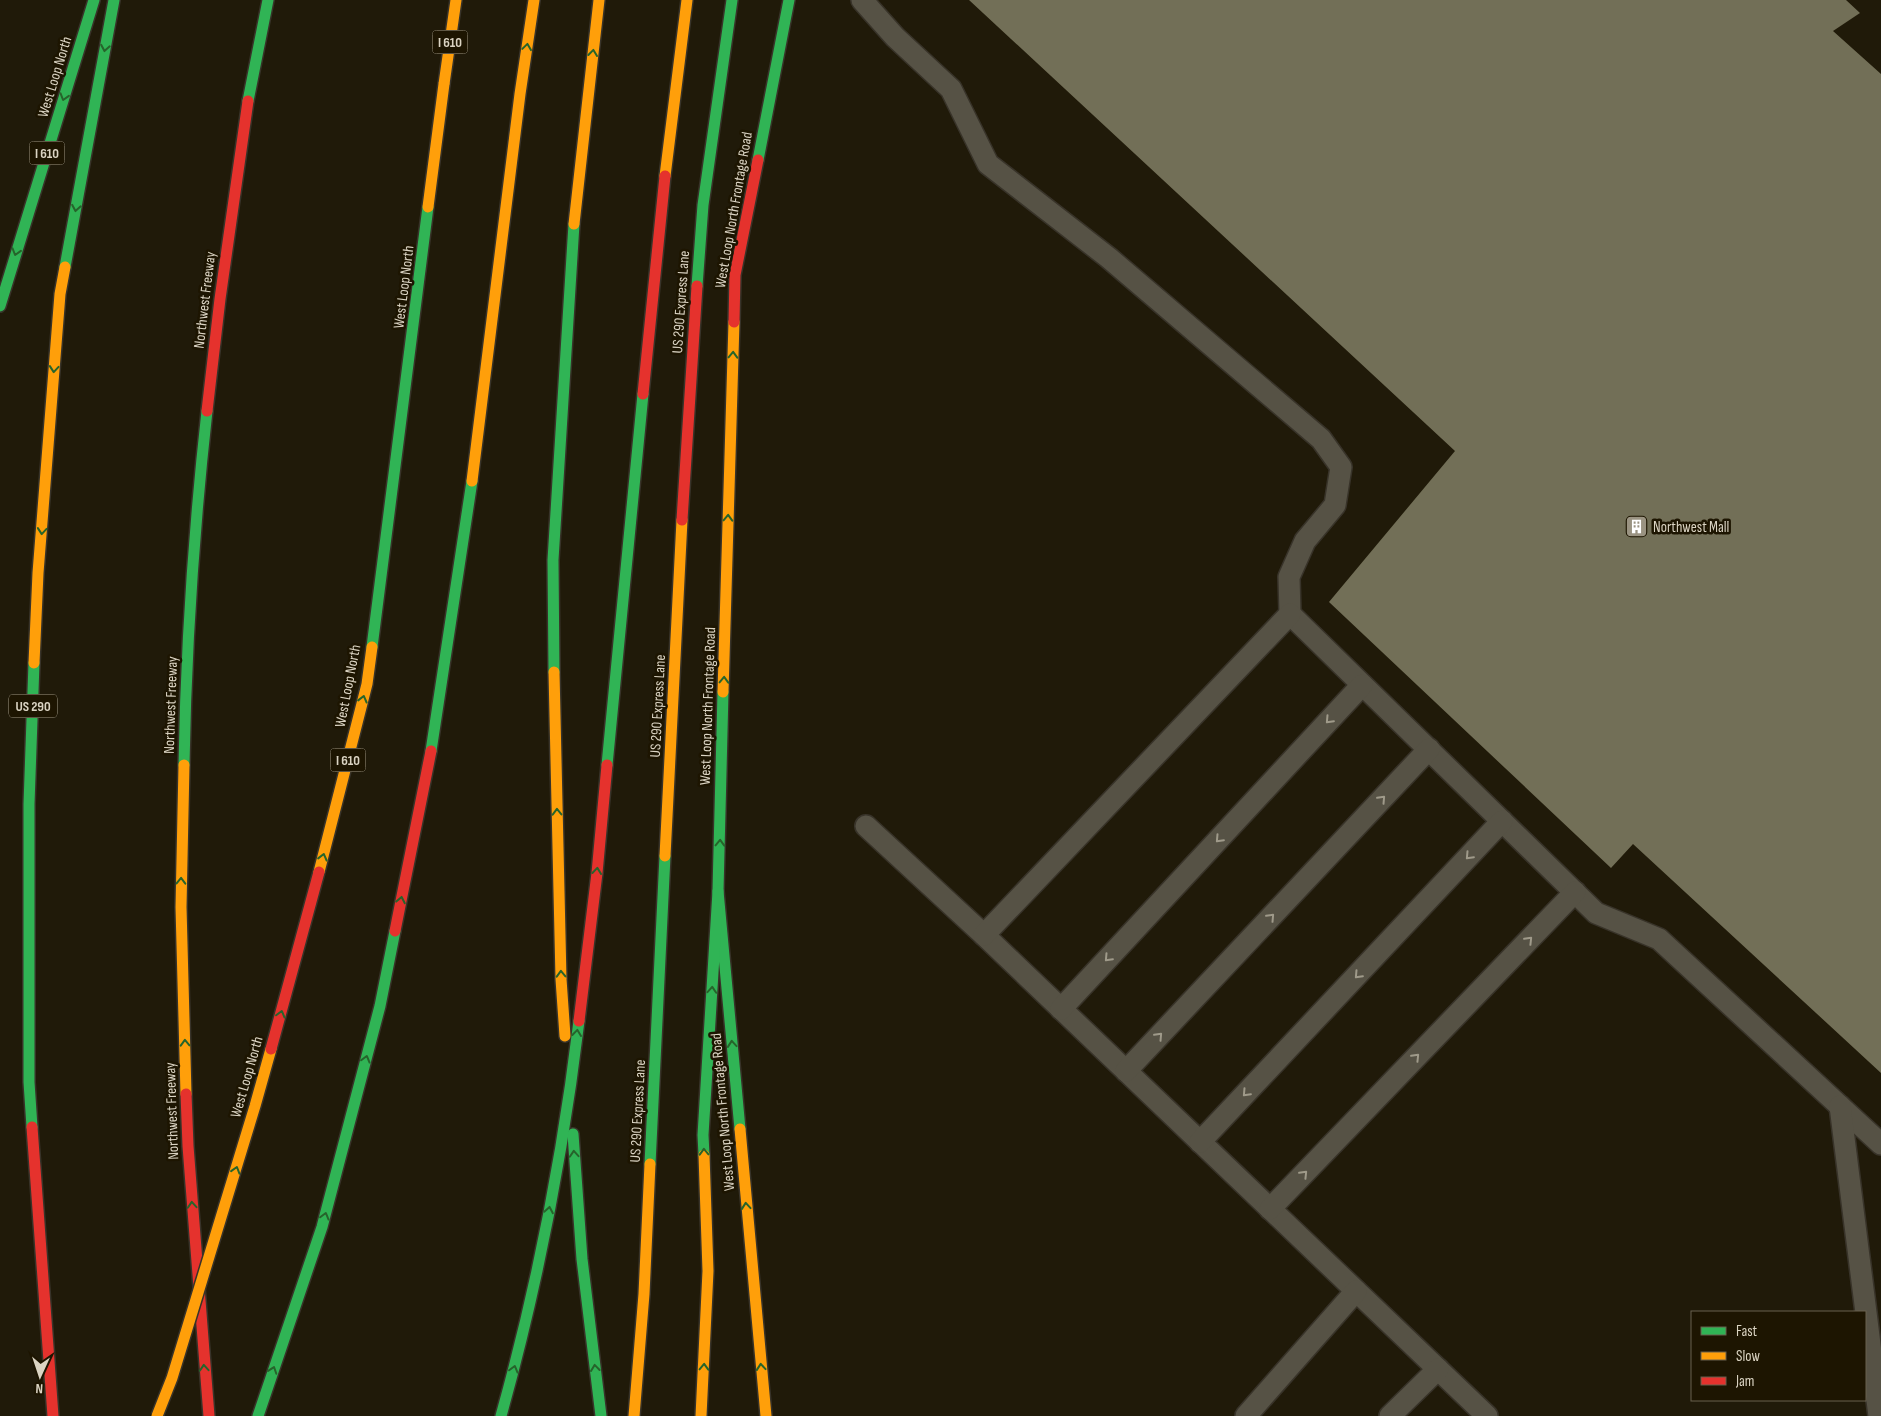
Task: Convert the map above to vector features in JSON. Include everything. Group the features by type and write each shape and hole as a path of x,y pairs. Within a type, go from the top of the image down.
{"main road":[{"name":"West Loop North","path":"0,306 94,0"},
{"name":"US 290","path":"53,1416 29,1082 29,804 38,573 60,294 114,0"},
{"name":"Northwest Freeway","path":"210,1416 188,1146 181,907 185,701 198,493 220,299 248,104 268,0"},
{"name":"West Loop North","path":"157,1416 172,1378 256,1106 367,684 456,0"},
{"path":"258,1416 322,1227 370,1045 380,1006 433,742 473,476 520,94 534,0"},
{"path":"599,0 574,236 553,560 561,979 582,1259 601,1416"},
{"path":"502,1416 543,1239 569,1101 597,873 665,170 687,0"},
{"name":"US 290 Express Lane","path":"634,1416 644,1294 683,496 702,205 732,0"},
{"name":"West Loop North Frontage Road","path":"766,1416 718,891 735,275 789,0"},
{"path":"701,1416 708,1271 703,1135 718,891"}],"lane":[{"path":"862,0 895,36 951,88 988,164 1109,258 1321,439 1341,467 1336,505 1305,541 1289,577 1290,614 1596,913 1658,939 1881,1144"},
{"path":"984,935 1290,614"},
{"path":"1061,1009 1362,684"},
{"path":"1126,1071 1429,749"},
{"path":"1200,1142 1502,821"},
{"path":"866,826 984,935 1487,1416"},
{"path":"1270,1209 1575,892"},
{"path":"1840,1106 1866,1311"},
{"path":"1246,1416 1356,1291"},
{"path":"1866,1313 1879,1416"},
{"path":"1390,1416 1438,1369"}],"building":[{"name":"Northwest Mall","path":"969,0 1846,0 1860,13 1833,31 1881,74 1881,1073 1633,844 1611,868 1329,602 1455,451"}],"traffic: fast":[{"path":"0,306 94,0"},
{"path":"65,267 114,0"},
{"path":"248,101 268,0"},
{"path":"697,286 703,205 732,0"},
{"path":"758,160 789,0"},
{"path":"372,647 428,207"},
{"path":"554,672 553,560 574,224"},
{"path":"607,765 643,394"},
{"path":"184,765 191,588 207,411"},
{"path":"431,751 472,481"},
{"path":"32,1127 29,1082 29,804 34,663"},
{"path":"723,692 718,891 740,1129"},
{"path":"650,1164 665,856"},
{"path":"704,1155 703,1135 718,891"},
{"path":"258,1416 322,1227 380,1006 395,931"},
{"path":"501,1416 526,1319 548,1220 573,1071 579,1021"},
{"path":"573,1134 582,1259 601,1416"}],"traffic: slow":[{"path":"444,84 456,0"},
{"path":"472,481 520,94 534,0"},
{"path":"574,224 599,0"},
{"path":"665,176 687,0"},
{"path":"428,207 444,84"},
{"path":"34,663 38,573 60,294 65,267"},
{"path":"723,692 734,322"},
{"path":"665,856 682,520"},
{"path":"319,872 367,684 372,647"},
{"path":"554,672 561,979 565,1036"},
{"path":"184,765 181,907 186,1094"},
{"path":"157,1416 172,1378 271,1049"},
{"path":"740,1129 766,1416"},
{"path":"701,1416 708,1271 704,1155"},
{"path":"634,1416 644,1294 650,1164"}],"traffic: jam":[{"path":"207,411 220,299 248,101"},
{"path":"734,322 735,275 758,160"},
{"path":"643,394 665,176"},
{"path":"682,520 697,286"},
{"path":"395,931 431,751"},
{"path":"579,1021 597,873 607,765"},
{"path":"271,1049 319,872"},
{"path":"186,1094 188,1146 209,1416"},
{"path":"32,1127 53,1416"}],"place":[{"name":"Northwest Mall","path":"1637,527"}]}
